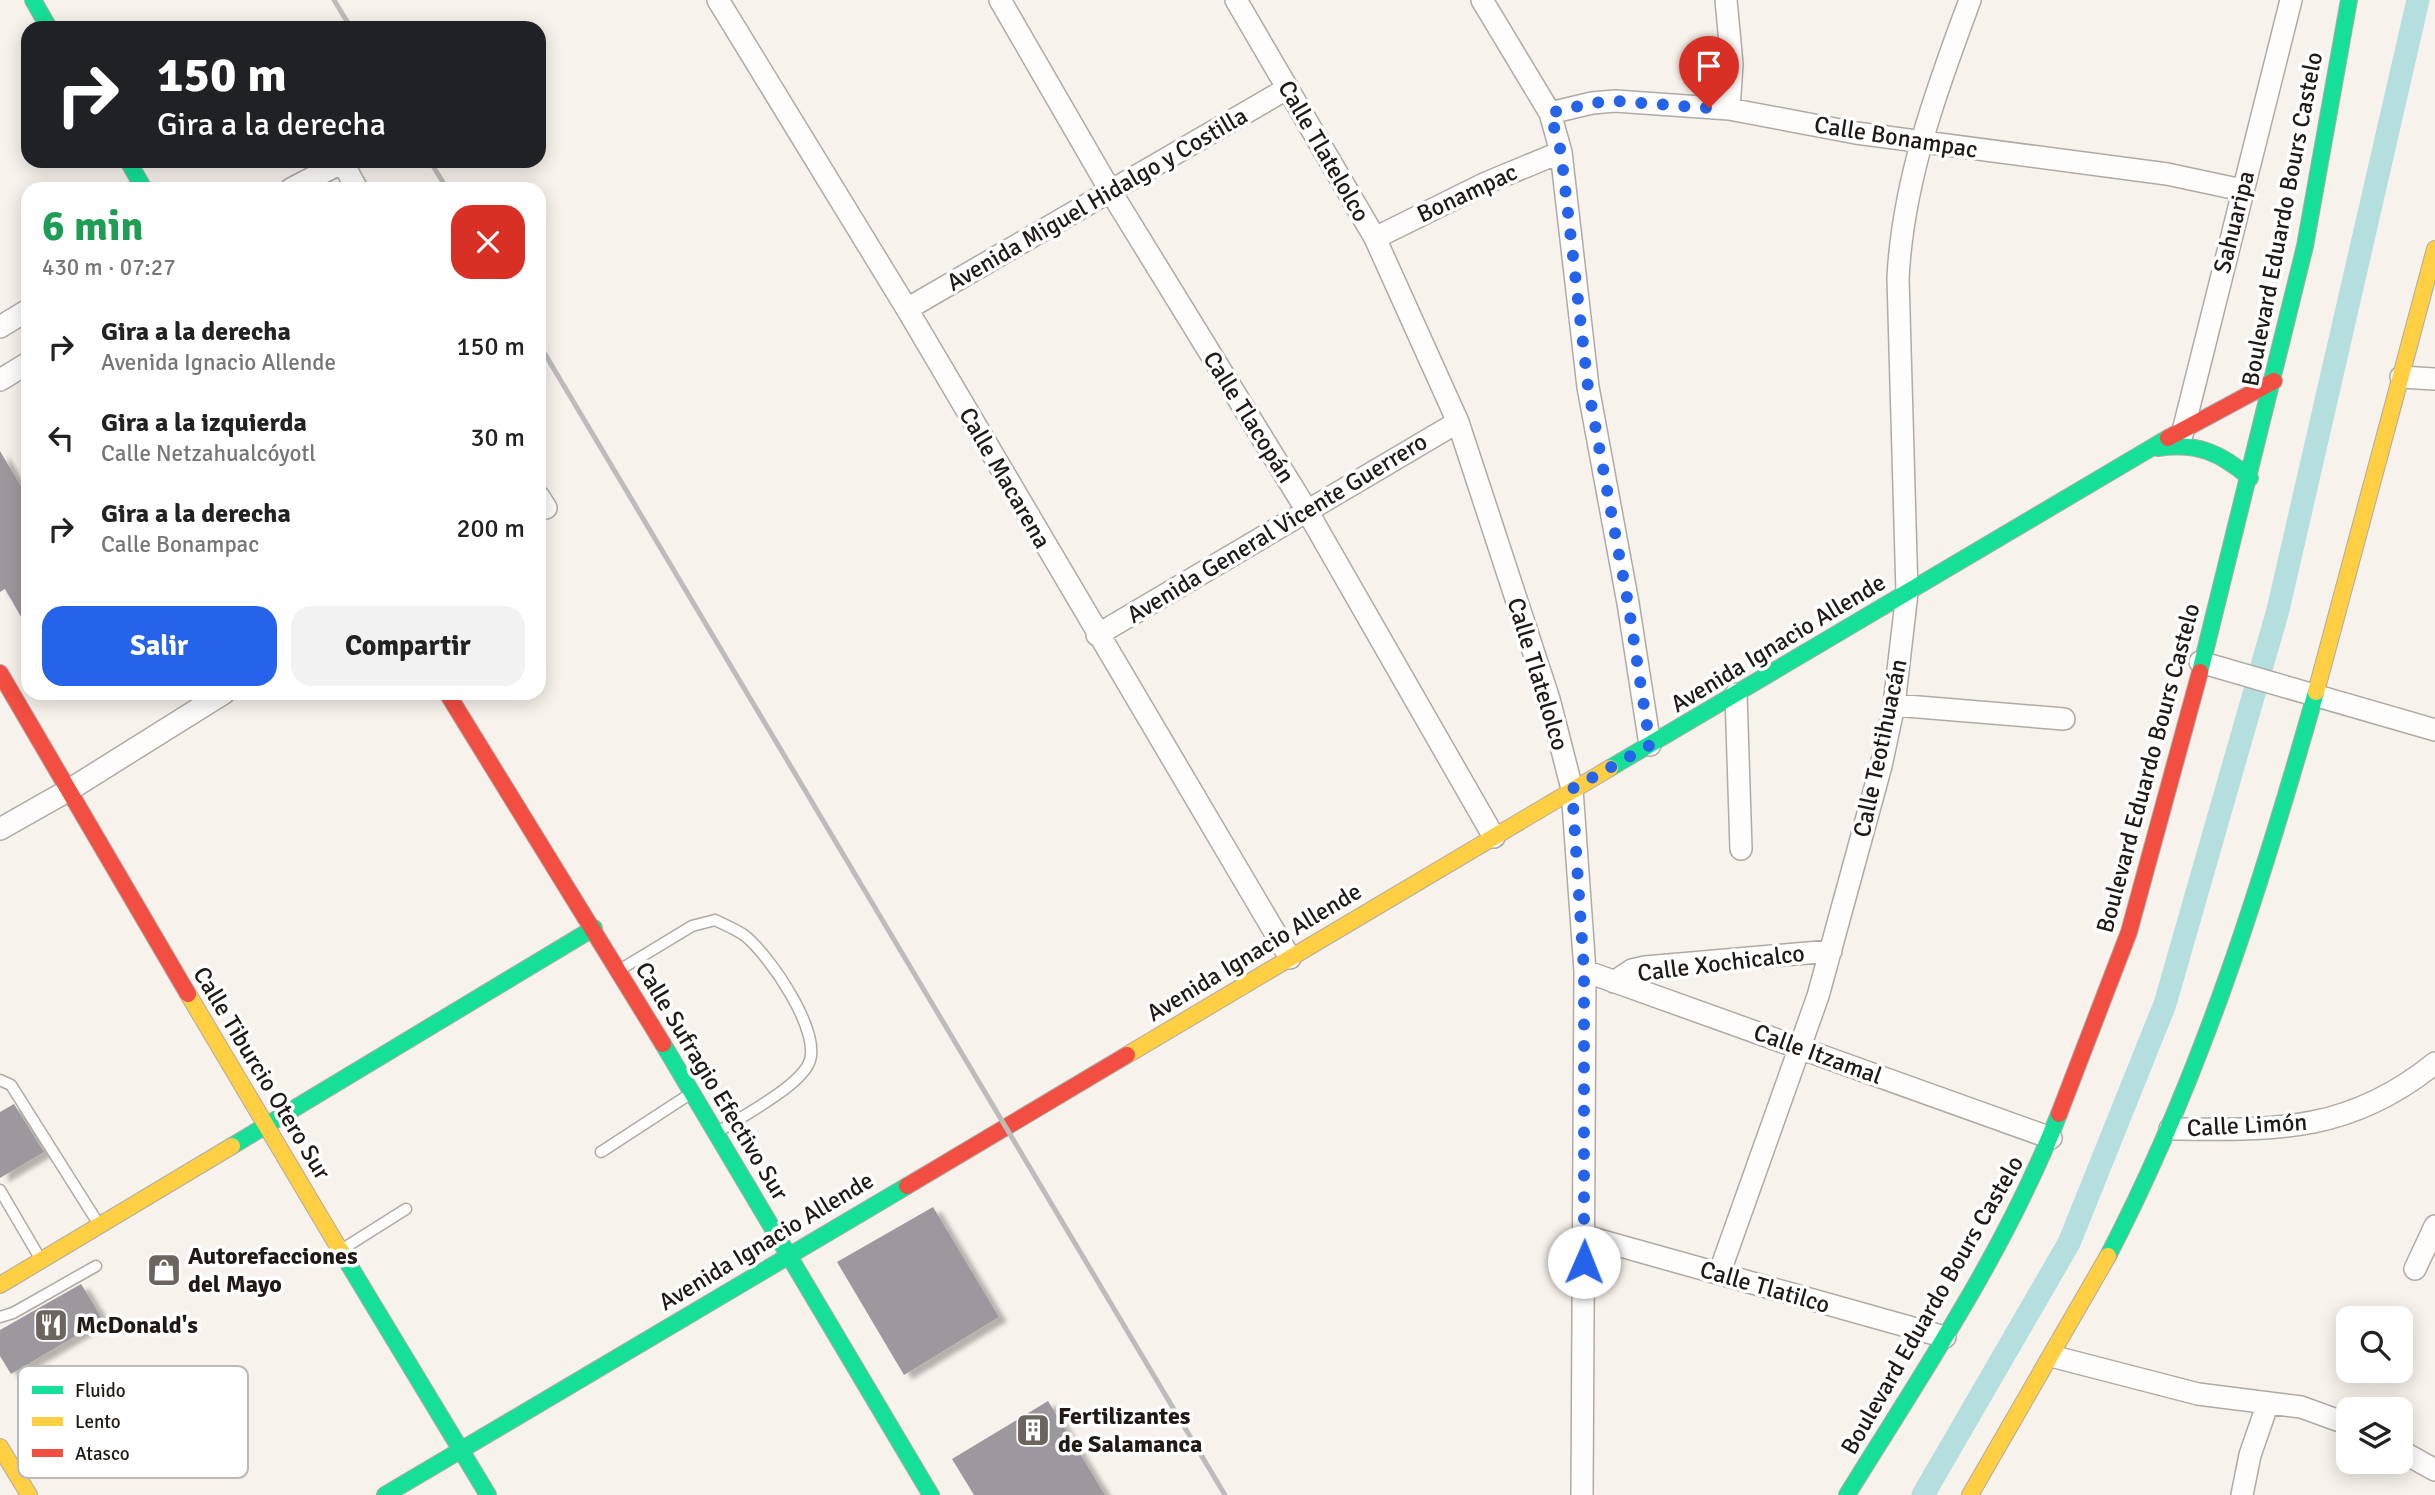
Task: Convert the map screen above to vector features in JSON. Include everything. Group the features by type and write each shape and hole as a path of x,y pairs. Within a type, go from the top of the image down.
{"main road":[{"path":"33,0 45,21"},
{"name":"Boulevard Eduardo Bours Castelo","path":"1847,1495 1945,1337 2011,1223 2051,1138 2108,991 2144,884 2274,382 2305,246 2349,0"},
{"path":"1970,1495 2055,1357 2124,1225 2170,1129 2255,900 2290,790 2308,691 2401,377 2435,249"},
{"name":"Avenida Ignacio Allende","path":"385,1495 1572,789 2148,451 2182,436 2274,382"},
{"path":"2182,436 2218,454 2250,478"},
{"name":"Calle Tiburcio Otero Sur","path":"0,673 265,1126 488,1495"},
{"name":"Calle Sufragio Efectivo Sur","path":"451,700 594,928 931,1495"},
{"path":"0,1285 594,928"},
{"path":"0,1447 18,1477"},
{"path":"19,1478 29,1495"}],"street":[{"name":"Calle Tlacopán","path":"1000,0 1111,192 1306,509 1494,837"},
{"name":"Calle Tlatelolco","path":"1236,0 1375,238 1458,422 1549,699 1572,789 1584,971 1582,1495"},
{"path":"1482,0 1550,113 1561,152 1588,387 1626,590 1650,745"},
{"path":"1726,0 1732,64 1729,109"},
{"name":"Calle Teotihuacán","path":"1719,1274 1831,951 1881,766 1894,705 1907,593 1898,278 1907,199 1920,143 1970,0"},
{"name":"Sahuaripa","path":"2182,436 2291,0"},
{"name":"Calle Macarena","path":"727,3 1097,635 1290,957"},
{"name":"Avenida Miguel Hidalgo y Costilla","path":"907,309 1287,88"},
{"name":"Calle Bonampac","path":"1550,113 1592,103 1615,101 1729,109 1920,143 2167,174 2242,190"},
{"name":"Bonampac","path":"1375,238 1486,183 1561,152"},
{"path":"304,182 331,168"},
{"path":"0,327 21,314"},
{"path":"0,380 21,367"},
{"path":"2401,377 2435,379"},
{"name":"Avenida General Vicente Guerrero","path":"1097,635 1306,509 1458,422"},
{"path":"2200,662 2308,691 2435,730"},
{"path":"1736,694 1741,849"},
{"path":"0,829 69,790 213,700"},
{"path":"1894,705 2064,719"},
{"name":"Calle Xochicalco","path":"1614,982 1632,970 1645,967 1831,951"},
{"name":"Calle Itzamal","path":"1584,971 2051,1138"},
{"name":"Calle Limón","path":"2170,1129 2279,1128 2327,1120 2390,1096 2435,1063"},
{"path":"2415,1269 2435,1226"},
{"name":"Calle Tlatilco","path":"1585,1236 1945,1337"},
{"path":"2055,1357 2198,1394 2301,1408 2336,1420"},
{"path":"2242,1495 2250,1455 2268,1404"},
{"path":"2413,1458 2435,1470"}],"lane":[{"path":"619,970 692,926 715,920 745,936 770,964 797,1007 813,1048 808,1065 790,1083 717,1133"},
{"path":"0,1080 11,1085 99,1226"},
{"path":"601,1152 692,1093"},
{"path":"0,1190 41,1260"},
{"path":"341,1250 406,1209"},
{"path":"0,1317 13,1313 96,1266"}],"building":[{"path":"0,451 21,486 21,617 5,589 0,592"},
{"path":"14,1104 44,1152 0,1178 0,1112"},
{"path":"933,1207 999,1317 904,1375 837,1262"},
{"name":"McDonald's","path":"81,1284 103,1320 25,1366 18,1366 18,1370 11,1374 0,1356 0,1330"},
{"name":"Fertilizantes de Salamanca","path":"1048,1401 1105,1495 974,1495 952,1459"}],"waterway":[{"path":"1923,1495 2069,1243 2165,1004 2278,610 2418,0"}],"railway":[{"path":"334,0 347,21"},
{"path":"434,168 443,182"},
{"path":"546,356 1225,1495"}],"traffic: fast":[{"path":"33,0 45,21"},
{"path":"2200,672 2305,246 2349,0"},
{"path":"132,168 140,182"},
{"path":"1610,768 2168,438"},
{"path":"2158,448 2185,447 2208,451 2229,462 2250,478"},
{"path":"2108,1256 2172,1120 2226,980 2251,909 2316,692"},
{"path":"232,1146 594,928"},
{"path":"663,1044 931,1495"},
{"path":"1847,1495 1989,1262 2038,1164 2059,1114"},
{"path":"385,1495 907,1186"},
{"path":"340,1250 488,1495"}],"traffic: slow":[{"path":"2316,692 2435,249"},
{"path":"1127,1055 1610,768"},
{"path":"188,994 340,1250"},
{"path":"0,1285 232,1146"},
{"path":"1970,1495 2108,1256"},
{"path":"0,1447 18,1477"},
{"path":"19,1478 29,1495"}],"traffic: jam":[{"path":"2168,438 2274,381"},
{"path":"2059,1114 2129,932 2200,672"},
{"path":"0,673 188,994"},
{"path":"451,700 663,1044"},
{"path":"907,1186 1127,1055"}],"place":[{"name":"Autorefacciones del Mayo","path":"164,1270"},
{"name":"McDonald's","path":"51,1325"},
{"name":"Fertilizantes de Salamanca","path":"1033,1430"}],"route":[{"path":"1584,1262 1584,971 1572,789 1650,745 1628,603 1588,387 1575,294 1561,152 1550,113 1592,103 1615,101 1709,108"}]}
